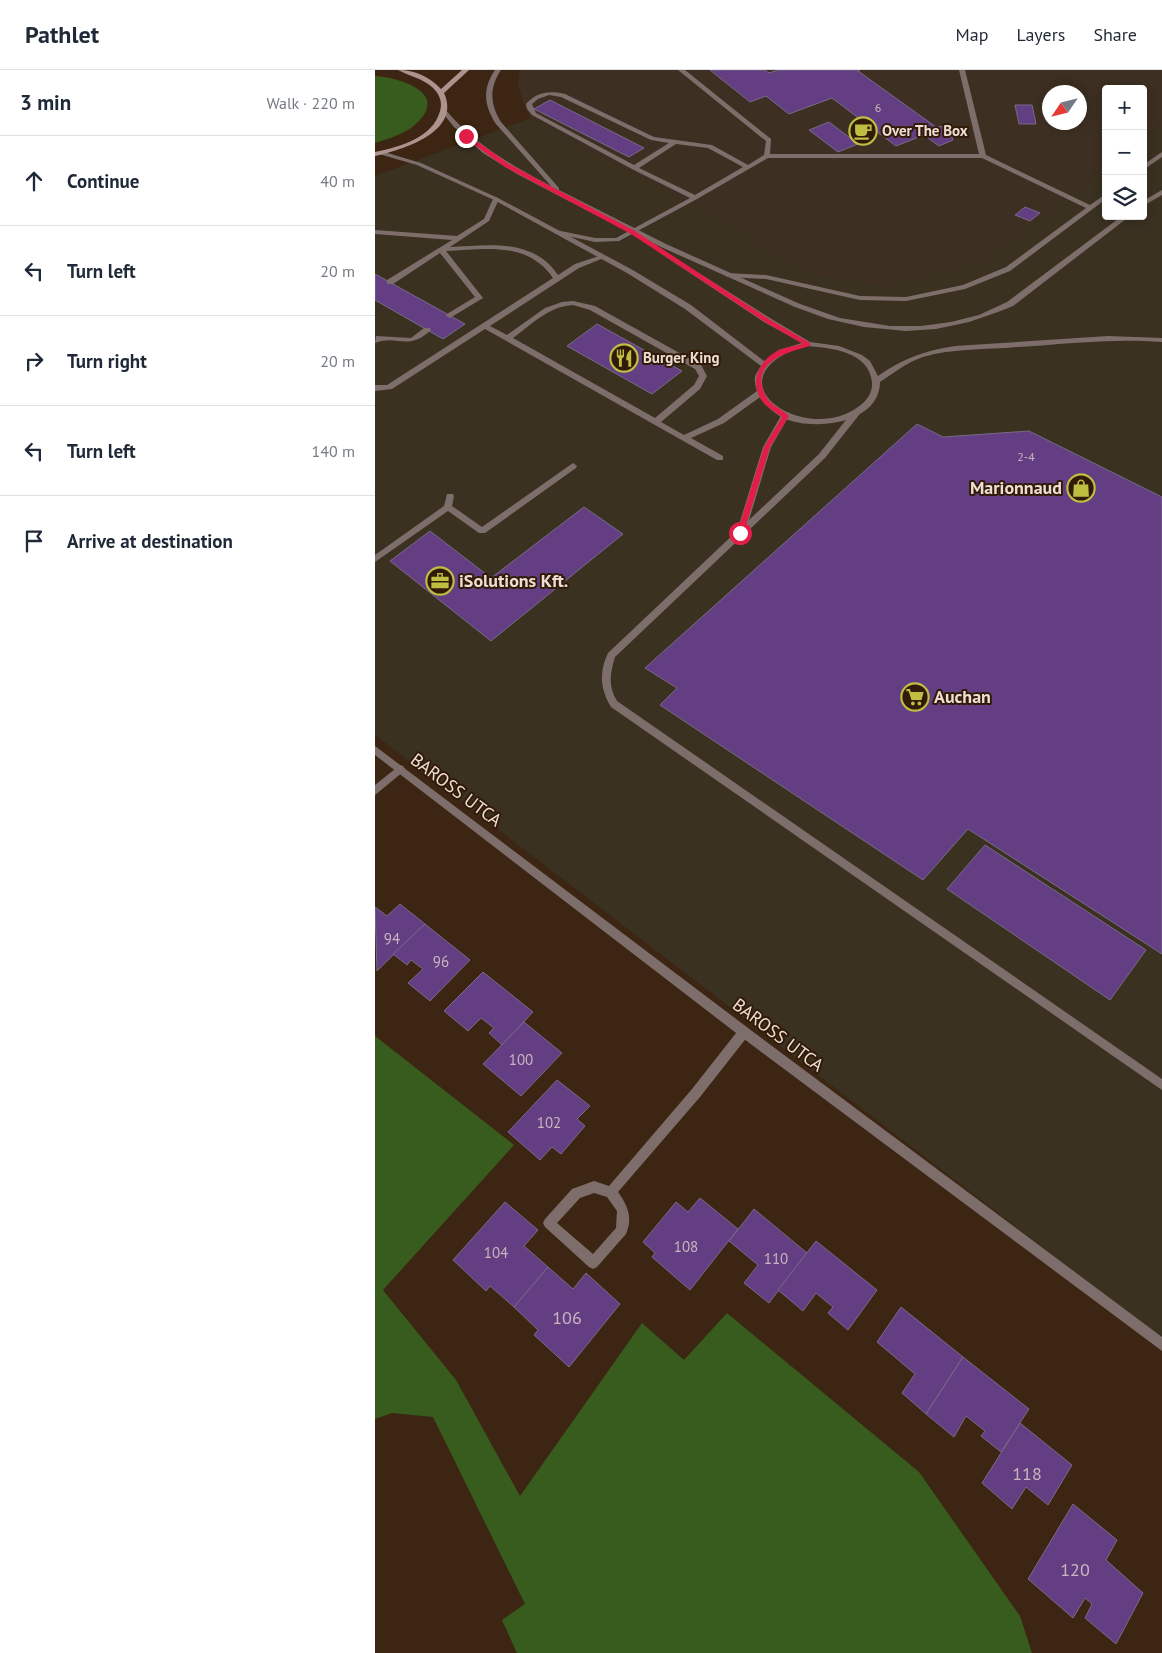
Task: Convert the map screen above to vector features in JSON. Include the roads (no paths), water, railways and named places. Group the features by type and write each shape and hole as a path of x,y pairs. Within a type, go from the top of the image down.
{"main road":[{"path":"378,154 411,143 423,136 441,118 443,110 441,93 432,83 422,77 401,70"},
{"path":"441,93 467,70"}],"street":[{"path":"498,70 489,85 488,92 488,102 492,113 561,194"},
{"path":"681,70 769,140 767,156"},
{"path":"962,70 983,156"},
{"path":"695,198 634,168 534,114 529,104 533,99 548,92 563,95 653,139 710,146 747,167"},
{"path":"443,110 455,126 466,136 507,165 633,232 823,316 889,328 919,328 948,325 991,313 1010,304 1122,220"},
{"path":"634,168 676,142"},
{"path":"378,154 419,164 496,199 602,256 688,307 764,365"},
{"path":"1147,165 1162,154"},
{"path":"556,232 595,240 617,240 767,156 983,156 1091,207"},
{"path":"1147,201 1162,192"},
{"path":"390,282 487,220 496,199"},
{"path":"728,275 766,277 859,298 906,299 965,287 1008,268 1102,199"},
{"path":"375,232 459,238"},
{"path":"633,232 767,320 808,344"},
{"path":"441,250 515,247 537,257 553,268 557,278"},
{"path":"441,250 479,298 450,316"},
{"path":"375,388 389,387 557,278 577,266 602,256"},
{"path":"508,338 549,310 562,304 573,303 591,308 698,367 703,376 697,387 656,422"},
{"path":"485,326 719,458"},
{"path":"375,341 379,338 412,340 427,330"},
{"path":"876,381 918,356 944,350 1087,340 1142,338 1162,340"},
{"path":"856,414 839,420 821,422 803,421 785,416 765,402 760,393 759,374 764,365 782,351 808,344 840,348 853,353 865,361 872,370 876,381 875,392 871,400 856,414 822,456 611,655 604,679 607,694 614,704 1162,1085"},
{"path":"684,438 721,421 760,393"},
{"path":"740,533 767,447 785,416"},
{"path":"448,507 482,531 573,466"},
{"path":"375,559 448,507 450,496"},
{"name":"BAROSS UTCA","path":"375,750 744,1032 1162,1345"},
{"path":"375,791 401,769"},
{"path":"611,1192 696,1093 744,1032"},
{"path":"594,1187 611,1192 623,1209 622,1230 593,1263 549,1223 576,1193 594,1187"}],"place":[{"name":"Over The Box","path":"863,131"},
{"name":"Burger King","path":"624,358"},
{"name":"Marionnaud","path":"1081,488"},
{"name":"iSolutions Kft.","path":"440,581"},
{"name":"Auchan","path":"915,697"}]}
